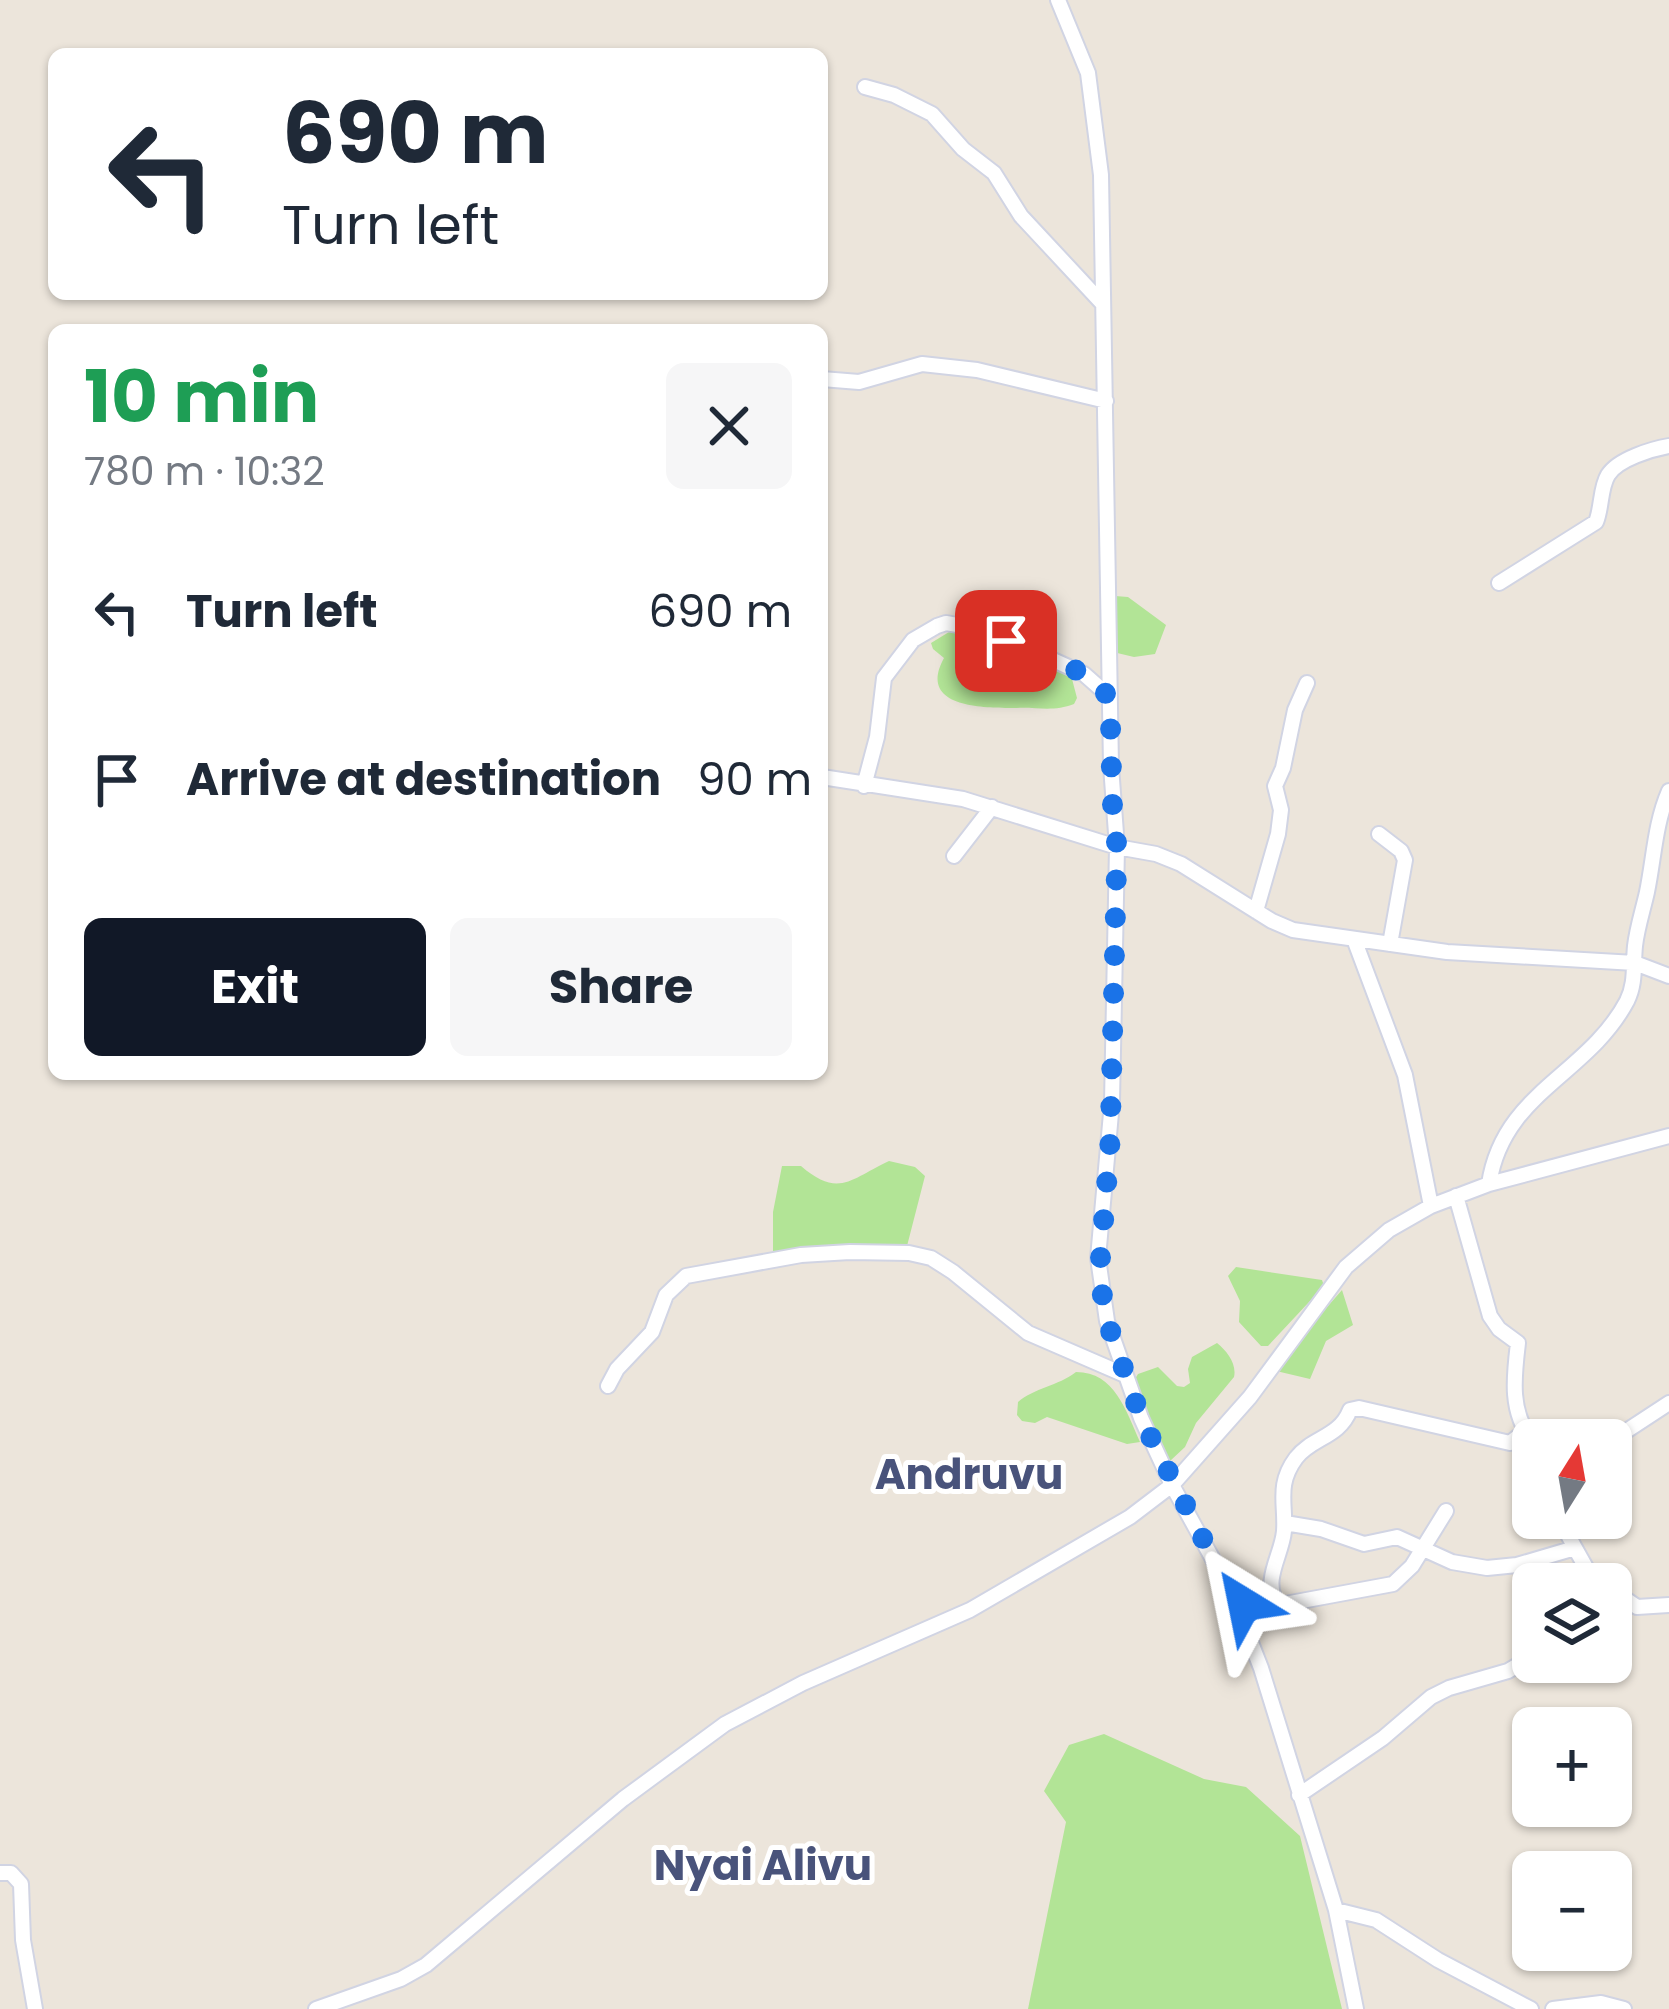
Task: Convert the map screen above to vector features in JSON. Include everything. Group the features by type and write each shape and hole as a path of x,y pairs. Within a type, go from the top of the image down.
{"street":[{"path":"1058,0 1092,93 1101,175 1112,800 1117,847 1110,1143 1098,1258 1107,1321 1172,1485 1238,1607 1336,1910 1356,2009"},
{"path":"865,87 890,93 932,114 963,149 994,172 1022,216 1102,303"},
{"path":"828,380 859,382 922,364 989,373 1106,401"},
{"path":"1499,583 1596,522 1605,483 1616,468 1668,447"},
{"path":"864,786 877,737 884,678 913,640 937,626 963,626 1040,654 1084,674 1110,697"},
{"path":"1256,911 1280,822 1275,786 1307,683"},
{"path":"828,778 992,807 1181,864 1293,930 1447,952 1635,963 1669,976"},
{"path":"1490,1184 1499,1151 1520,1112 1578,1063 1624,1007 1633,986 1657,832 1669,791"},
{"path":"955,856 992,807"},
{"path":"1379,835 1401,851 1405,860 1390,944"},
{"path":"1354,939 1406,1075 1431,1206"},
{"path":"316,2009 426,1965 623,1799 725,1724 803,1683 970,1610 1130,1517 1172,1485 1250,1396 1346,1267 1389,1230 1431,1206 1490,1184 1669,1136"},
{"path":"1456,1196 1490,1316 1499,1330 1518,1342 1515,1394 1523,1419"},
{"path":"608,1387 617,1369 652,1331 666,1295 686,1276 801,1255 850,1252 931,1258 1028,1333 1125,1375"},
{"path":"1632,1427 1669,1403"},
{"path":"1277,1604 1271,1583 1285,1523 1281,1498 1294,1462 1310,1441 1337,1430 1354,1408 1512,1441"},
{"path":"1238,1607 1393,1584 1407,1572 1446,1511"},
{"path":"1285,1523 1364,1544 1397,1537 1459,1564 1500,1568 1575,1548"},
{"path":"1570,1539 1580,1563"},
{"path":"1632,1603 1669,1605"},
{"path":"1299,1795 1383,1738 1431,1697 1512,1669"},
{"path":"0,1873 11,1873 22,1884 23,1940 35,2009"},
{"path":"1336,1910 1376,1920 1438,1960 1531,2009"},
{"path":"1553,2009 1600,2002 1624,2009"}],"green space":[{"path":"1115,596 1128,597 1166,625 1155,654 1134,657 1113,652"},
{"path":"954,629 1052,663 1072,679 1074,704 1052,709 973,706 947,696 939,687 938,675 944,658 931,643"},
{"path":"889,1161 915,1167 925,1176 907,1246 819,1246 773,1253 773,1212 782,1166 801,1166 836,1183"},
{"path":"1236,1267 1322,1280 1324,1286 1268,1346 1261,1346 1239,1322 1240,1301 1228,1276"},
{"path":"1342,1290 1353,1325 1326,1341 1310,1379 1272,1370"},
{"path":"1217,1343 1230,1358 1234,1377 1196,1423 1185,1447 1164,1461 1135,1379 1158,1367 1184,1387 1190,1383 1192,1357"},
{"path":"1076,1372 1110,1386 1140,1442 1127,1444 1047,1417 1035,1423 1022,1421 1017,1415 1018,1402 1024,1397"},
{"path":"1104,1734 1204,1779 1246,1787 1300,1836 1342,2009 1028,2009 1066,1822 1044,1791 1069,1745"}],"district":[{"name":"Andruvu","path":"969,1474"},
{"name":"Nyai Alivu","path":"763,1865"}],"route":[{"path":"1006,641 1084,674 1110,697 1117,847 1110,1143 1099,1276 1107,1321 1141,1418 1238,1607 1244,1604"}]}
